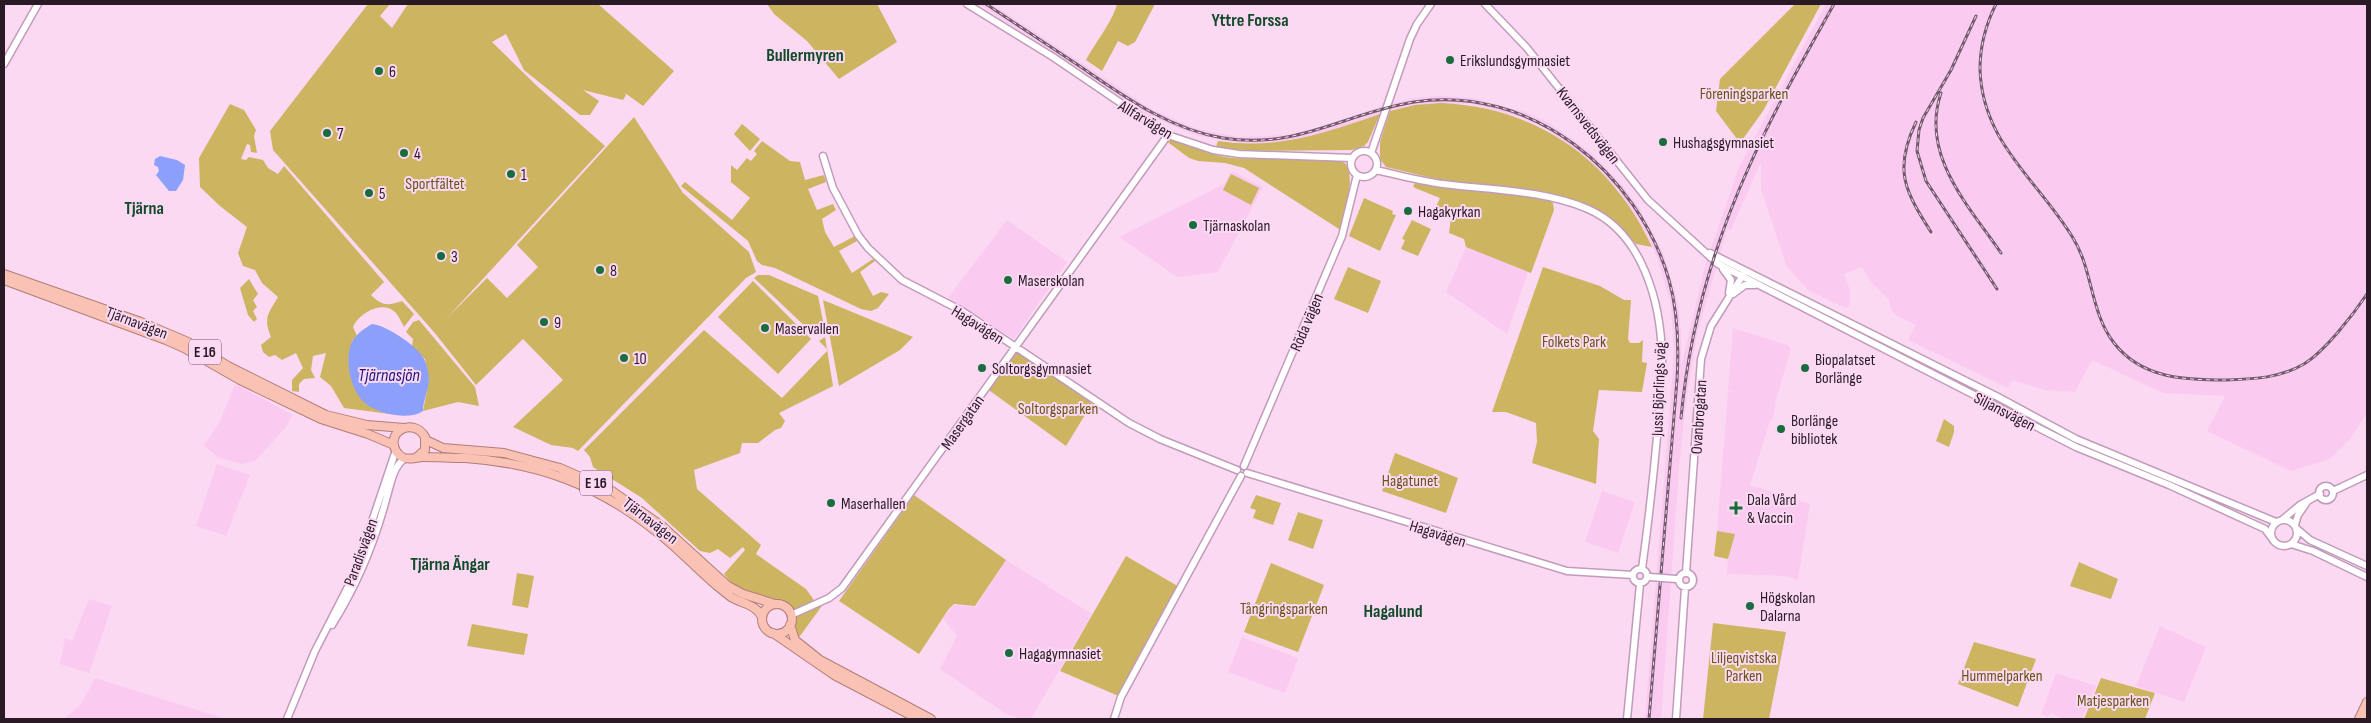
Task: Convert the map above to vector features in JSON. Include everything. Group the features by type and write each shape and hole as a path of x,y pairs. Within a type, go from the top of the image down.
{"highway":[{"name":"Tjärnavägen","path":"4,274 140,322 188,342 236,370 326,415 366,425 404,428"},
{"name":"Tjärnavägen","path":"4,280 166,340 184,348 240,380 321,419 368,434 395,447"},
{"path":"410,426 419,429 426,440 424,450 417,458 405,458 395,447 397,433 410,426"},
{"name":"Tjärnavägen","path":"426,440 443,448 513,456 560,468 586,478 636,506 728,586 743,594 787,608 791,615"},
{"name":"Tjärnavägen","path":"417,458 506,462 557,474 586,486 608,498 657,532 724,592 756,608 762,617 764,626 773,633 834,675 918,719"},
{"path":"762,617 765,610 775,604"},
{"path":"791,615 790,625 795,640 820,660 931,719"},
{"path":"773,633 781,633 790,625"},
{"path":"2359,719 2367,702"}],"street":[{"path":"4,64 38,4"},
{"name":"Allfarvägen","path":"967,4 1053,57 1168,134 1213,150 1239,154 1352,158"},
{"path":"1370,153 1410,40 1425,12 1432,4"},
{"name":"Kvarnsvedsvägen","path":"1485,4 1527,48 1648,200 1718,264 1743,275"},
{"name":"Masergatan","path":"791,615 829,598 842,588 1168,134"},
{"path":"1362,151 1370,153 1375,157 1376,170 1371,175 1362,177 1357,175 1352,169 1352,158 1362,151"},
{"name":"Hagavägen","path":"823,156 833,188 844,211 868,248 902,280 962,312 1117,415 1151,435 1242,473 1567,572 1633,575"},
{"name":"Jussi Björlings väg","path":"1376,170 1440,183 1559,200 1590,210 1605,218 1629,243 1640,260 1650,289 1660,332 1662,358 1654,470 1642,569"},
{"name":"Röda vägen","path":"1242,473 1342,236 1357,175"},
{"name":"Kvarnsvedsvägen","path":"1695,243 1743,275"},
{"path":"1718,264 1731,280 1727,299"},
{"name":"Siljansvägen","path":"1743,275 1759,286 2076,447 2169,485 2265,529 2271,537"},
{"name":"Siljansvägen","path":"1743,275 1837,316 2076,439 2279,521"},
{"name":"Ovanbrogatan","path":"1686,573 1702,359 1711,326 1743,275"},
{"path":"1727,299 1745,285 1759,286"},
{"name":"Paradisvägen","path":"287,719 315,651 354,574 395,447"},
{"name":"Paradisvägen","path":"315,651 358,578 380,524 396,467 405,458"},
{"path":"1114,719 1121,697 1242,473"},
{"path":"2367,475 2333,491 2328,486 2324,486 2320,494 2300,505 2271,529 2271,537 2279,546 2292,544 2313,551 2367,577"},
{"path":"2292,544 2297,537 2298,515 2310,500"},
{"path":"2279,521 2289,521 2310,540 2367,566"},
{"path":"1640,584 1634,580 1633,575 1635,571 1642,569 1649,577"},
{"path":"1649,577 1677,579 1686,573 1692,576 1694,580 1691,586 1686,588"},
{"path":"1640,584 1649,577"},
{"path":"1677,579 1681,586 1686,588"},
{"path":"1627,719 1640,584"},
{"path":"1676,719 1686,588"}],"shaded area":[{"path":"979,4 992,4 1151,109 1197,129 1240,137 1287,135 1320,127 1383,106 1380,114 1322,134 1288,142 1240,144 1195,135 1148,115"},
{"path":"1826,4 2367,4 2367,413 2350,439 2330,459 2291,471 2207,431 2225,396 2163,393 2092,360 2075,392 2044,390 2013,380 2008,388 1908,340 1916,325 1897,316 1891,310 1889,300 1871,282 1862,267 1844,274 1850,290 1850,306 1845,308 1809,291 1787,267 1761,189 1761,162 1731,230 1727,229 1697,335 1686,401 1679,469 1661,719 1645,719 1674,355 1671,304 1657,257 1645,232 1618,190 1585,157 1546,129 1522,118 1471,104 1415,105 1390,111 1393,103 1414,98 1441,96 1472,98 1525,112 1549,123 1590,152 1623,186 1638,206 1664,255 1678,303 1681,333 1681,367 1705,266 1739,167"},
{"name":"Tjärnaskolan","path":"1232,171 1263,187 1218,272 1177,277 1119,237 1224,184"},
{"name":"Maserskolan","path":"1007,220 1067,262 1014,339 948,298"},
{"path":"1466,247 1528,272 1507,334 1446,292"},
{"path":"1733,328 1787,345 1791,349 1772,420 1770,421 1750,485 1810,504 1798,580 1786,576 1727,574 1728,557 1735,535 1717,531 1728,391 1737,393 1728,390"},
{"path":"235,384 293,415 286,427 255,461 242,464 219,458 204,446 220,421"},
{"path":"217,464 250,475 226,536 196,526"},
{"path":"1602,491 1635,502 1618,553 1585,542"},
{"name":"Hagagymnasiet","path":"1006,560 1092,614 1031,719 1021,719 1006,714 940,669 957,636 943,618 954,605 976,607"},
{"path":"89,599 112,606 89,673 60,664 65,638 72,641"},
{"path":"2160,626 2206,647 2184,702 2136,686"},
{"path":"1242,637 1298,658 1285,693 1228,672"},
{"path":"2056,673 2096,686 2082,719 2064,719 2050,713 2048,717 2041,714"},
{"path":"95,678 226,719 64,719 81,704"}],"green space":[{"name":"Sportfältet","path":"368,4 390,4 380,16 392,28 408,4 598,4 674,71 643,106 625,93 626,95 623,100 583,90 599,101 590,115 580,115 524,70 506,34 492,42 537,86 605,146 447,318 487,278 507,298 538,267 517,245 634,117 683,193 749,252 756,272 746,278 578,451 573,448 551,445 513,427 563,380 523,339 476,385 434,332 273,150 270,131"},
{"path":"767,4 877,4 897,42 839,79 807,41 774,14"},
{"path":"1117,4 1155,4 1135,42 1128,46 1118,41 1102,71 1086,60 1108,25"},
{"name":"Föreningsparken","path":"1795,4 1821,4 1763,111 1740,143 1716,111 1720,79"},
{"path":"1441,103 1476,107 1509,115 1539,127 1568,144 1593,164 1616,188 1635,216 1652,247 1636,244 1617,223 1584,204 1567,198 1432,178 1386,167 1380,159 1380,142 1390,111 1415,105"},
{"path":"230,104 244,110 256,130 254,136 257,153 251,152 250,145 247,144 241,159 246,160 249,157 263,160 268,168 278,174 284,166 384,282 371,295 385,304 402,301 414,314 404,327 396,313 391,309 385,307 372,309 360,317 353,327 357,336 352,341 365,403 390,414 344,408 331,386 320,377 326,353 313,356 311,370 315,378 304,379 299,384 299,392 292,391 292,380 303,368 296,353 282,360 275,355 269,357 263,352 261,345 271,337 267,325 268,316 278,297 262,283 255,270 243,266 238,253 247,227 220,206 200,187 199,158"},
{"path":"1380,114 1368,142 1364,146 1352,150 1251,151 1216,147 1218,141 1261,143 1301,138 1340,128"},
{"path":"742,124 760,139 750,151 734,134"},
{"path":"1170,136 1201,150 1224,157 1246,159 1304,157 1345,163 1350,177 1350,186 1342,231 1244,168 1225,163 1198,161 1189,158 1165,140"},
{"path":"762,141 790,161 800,162 805,180 824,175 826,182 808,189 817,210 833,204 836,210 822,219 825,232 834,247 855,236 857,241 839,251 852,273 873,259 875,261 860,272 873,296 881,292 889,294 878,308 871,311 861,309 775,268 762,265 757,261 748,241 681,186 685,182 732,220 750,198 731,182 731,165 737,170 747,158 751,161 757,154 754,151"},
{"path":"1231,174 1259,188 1251,205 1223,190"},
{"path":"1416,182 1544,197 1553,203 1554,210 1531,273 1466,247 1464,239 1449,233 1451,218 1435,209 1440,198 1415,188 1413,186"},
{"path":"1364,198 1393,211 1392,214 1396,215 1380,251 1349,236"},
{"path":"1412,220 1431,229 1418,256 1401,249 1405,240 1402,239"},
{"path":"1348,267 1381,281 1368,313 1334,299"},
{"name":"Folkets Park","path":"1543,267 1600,286 1624,300 1631,300 1628,339 1630,343 1639,343 1643,340 1642,362 1647,363 1642,392 1599,390 1593,431 1599,439 1596,484 1532,463 1537,442 1536,423 1506,412 1492,412"},
{"path":"758,275 769,275 818,296 824,326 822,331 811,332 754,278"},
{"path":"249,279 258,294 253,300 257,307 253,311 257,319 254,322 248,315 240,288"},
{"name":"Maservallen","path":"753,281 811,339 778,374 718,317"},
{"path":"823,300 913,337 900,350 839,386"},
{"path":"419,320 475,387 479,406 458,402 423,411 429,380 425,359 412,346 413,339 406,332 413,322"},
{"path":"704,330 782,398 827,351 833,386 779,413 785,421 781,428 775,430 758,443 742,443 740,453 694,470 697,489 761,545 756,554 806,589 816,603 824,603 800,636 795,637 790,610 781,601 775,601 733,585 724,574 745,550 743,547 730,558 718,549 710,553 700,551 642,498 593,467 590,457 584,450"},
{"path":"825,337 827,349 819,341"},
{"name":"Soltorgsparken","path":"1015,348 1094,400 1066,446 986,388"},
{"path":"1944,419 1954,426 1949,447 1936,441"},
{"name":"Hagatunet","path":"1395,453 1458,478 1446,513 1382,491"},
{"path":"914,495 1006,560 975,606 954,604 948,610 919,654 839,601"},
{"path":"1256,495 1281,503 1273,525 1253,518 1256,510 1250,508"},
{"path":"1298,512 1323,520 1313,549 1288,540"},
{"path":"1717,531 1735,534 1728,559 1714,556"},
{"path":"1126,556 1181,588 1121,697 1060,671"},
{"path":"2079,562 2118,579 2111,599 2070,586"},
{"name":"Tångringsparken","path":"1271,563 1324,585 1298,652 1244,632"},
{"path":"517,573 534,576 528,608 512,605"},
{"name":"Liljeqvistska Parken","path":"1713,623 1786,632 1769,719 1703,719"},
{"path":"472,624 528,634 524,655 467,646"},
{"name":"Hummelparken","path":"1974,642 2036,659 2018,707 1958,684"},
{"name":"Matjesparken","path":"2101,678 2155,693 2145,719 2084,719"}],"water":[{"path":"160,156 177,160 185,165 183,180 176,191 169,191 156,175 159,171 158,167 154,165 155,159"},
{"name":"Tjärnasjön","path":"372,324 385,328 402,338 422,355 429,380 423,411 410,416 394,415 371,407 360,398 352,383 350,374 350,349 356,336"}],"railway":[{"path":"986,4 1131,100 1166,119 1203,134 1250,140 1274,139 1320,129 1389,107 1414,102 1457,100 1498,107 1537,122 1573,144 1605,171 1632,204 1654,241 1669,280 1677,329 1677,380 1649,719"},
{"path":"1681,418 1696,322 1704,290 1735,199 1789,85 1834,4"},
{"path":"1996,4 1984,35 1980,60 1983,95 1990,118 2014,160 2059,217 2080,250 2100,318 2114,343 2125,355 2151,371 2180,378 2227,380 2276,375 2295,369 2321,351 2367,294"},
{"path":"1976,16 1951,70 1923,118 1919,130 1917,151 1926,181 1997,289"},
{"path":"1941,93 1936,116 1937,137 1942,158 1962,198 2001,253"},
{"path":"1916,122 1905,154 1905,180 1914,204 1931,232"}],"place":[{"name":"Erikslundsgymnasiet","path":"1450,60"},
{"name":"6","path":"379,71"},
{"name":"7","path":"327,133"},
{"name":"Hushagsgymnasiet","path":"1663,142"},
{"name":"4","path":"404,153"},
{"name":"1","path":"511,174"},
{"name":"5","path":"369,193"},
{"name":"Hagakyrkan","path":"1408,211"},
{"name":"Tjärnaskolan","path":"1193,225"},
{"name":"3","path":"441,256"},
{"name":"8","path":"600,270"},
{"name":"Maserskolan","path":"1008,280"},
{"name":"9","path":"544,322"},
{"name":"Maservallen","path":"765,328"},
{"name":"10","path":"624,358"},
{"name":"Soltorgsgymnasiet","path":"982,368"},
{"name":"Biopalatset Borlänge","path":"1805,368"},
{"name":"Borlänge bibliotek","path":"1781,429"},
{"name":"Maserhallen","path":"831,503"},
{"name":"Dala Vård & Vaccin","path":"1736,508"},
{"name":"Högskolan Dalarna","path":"1750,606"},
{"name":"Hagagymnasiet","path":"1009,653"}],"district":[{"name":"Yttre Forssa","path":"1250,20"},
{"name":"Bullermyren","path":"805,55"},
{"name":"Tjärna","path":"144,208"},
{"name":"Tjärna Ängar","path":"450,564"},
{"name":"Hagalund","path":"1393,611"}]}
